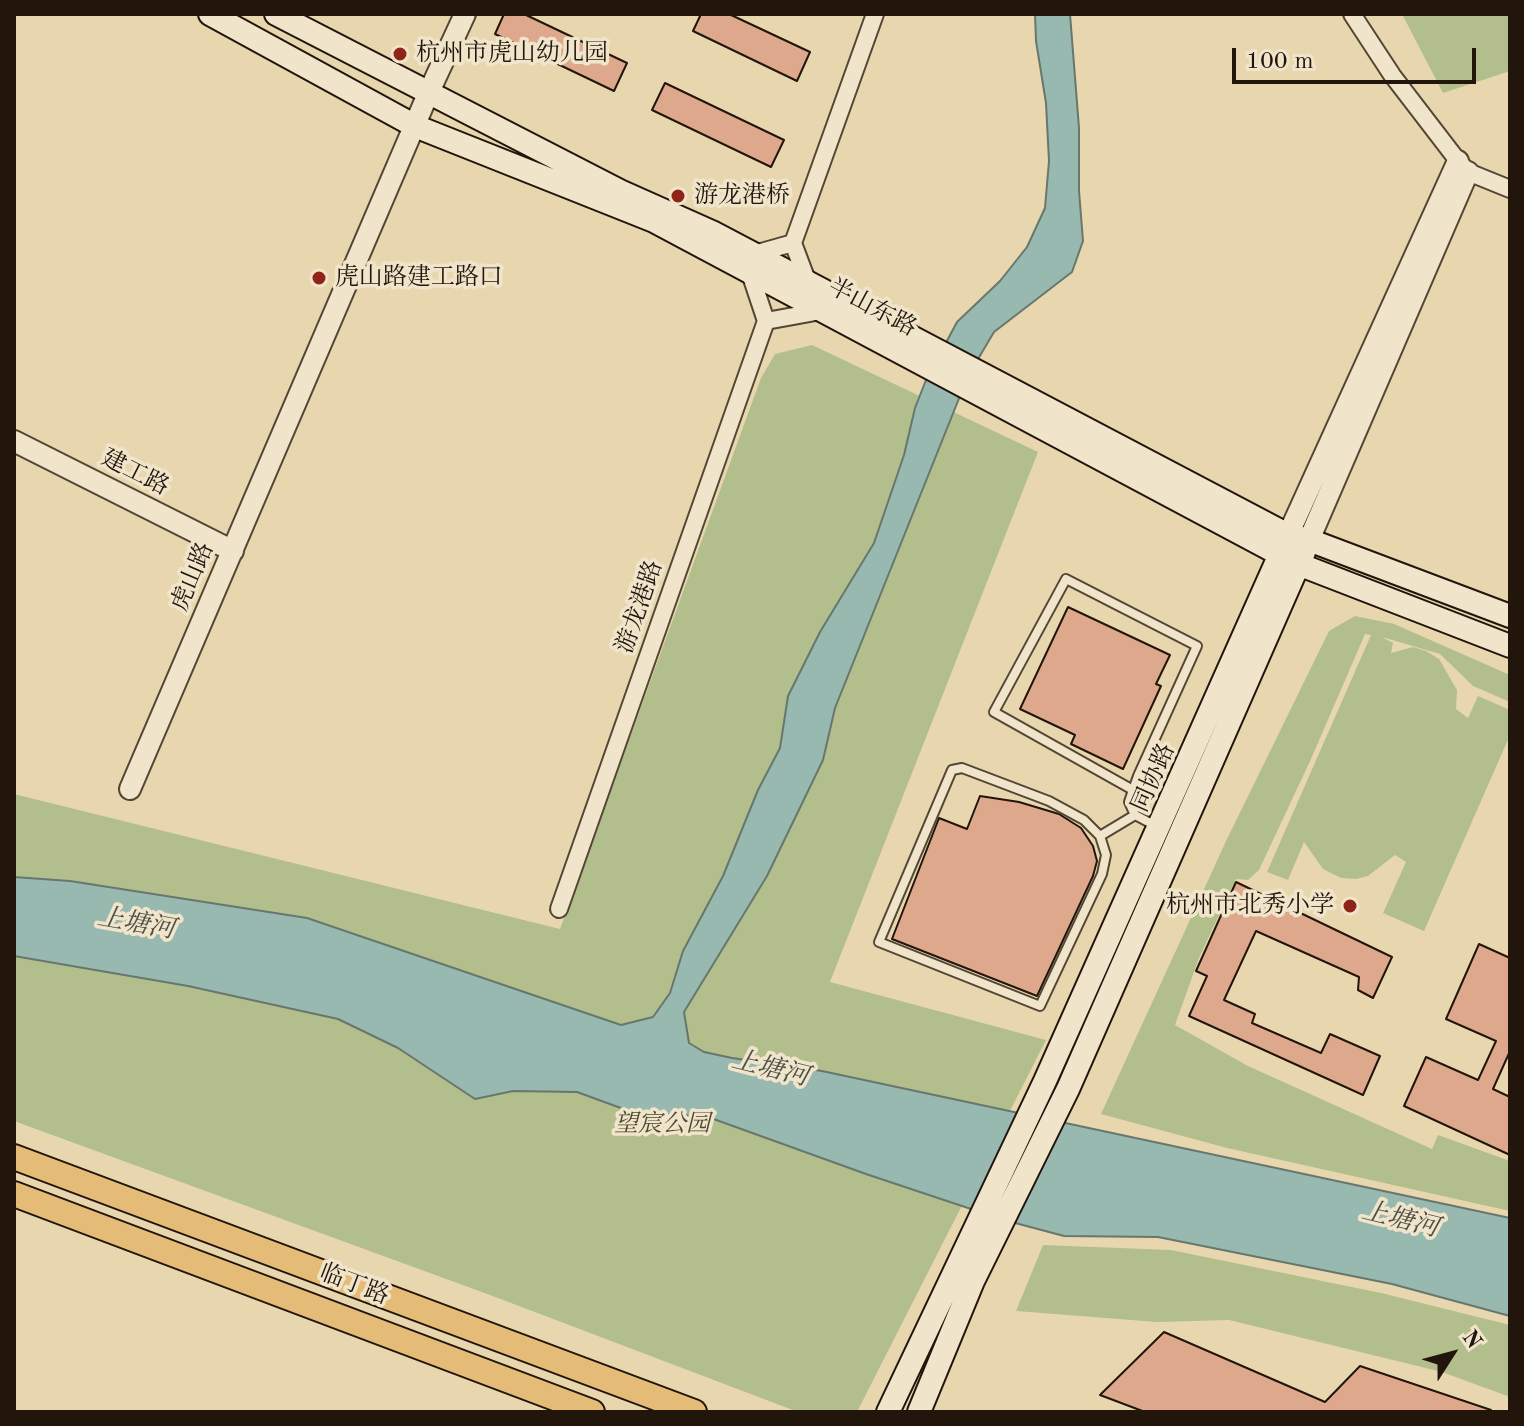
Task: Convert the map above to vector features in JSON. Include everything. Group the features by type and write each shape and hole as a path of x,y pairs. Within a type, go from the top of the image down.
{"main road":[{"name":"半山东路","path":"210,14 415,126 654,221 752,264 808,283 930,358 1294,548 1510,646"},
{"name":"半山东路","path":"276,14 620,191 667,210 821,311 930,358"},
{"name":"半山东路","path":"1294,548 1510,616"},
{"name":"同协路","path":"919,1412 964,1276 1045,1081 1160,828 1294,548"},
{"name":"同协路","path":"888,1412 1068,1089 1294,548"},
{"name":"临丁路","path":"14,1157 694,1412"},
{"name":"临丁路","path":"14,1194 592,1412"}],"street":[{"path":"415,126 465,14"},
{"path":"808,283 793,243 875,14"},
{"path":"1352,14 1392,75 1463,167 1510,189"},
{"name":"虎山路","path":"130,789 415,126"},
{"name":"同协路","path":"1294,548 1463,167"},
{"path":"793,243 752,264 766,321 821,311"},
{"name":"游龙港路","path":"559,909 766,321"},
{"name":"建工路","path":"14,441 233,551"}],"lane":[{"path":"1133,790 994,712 1066,579 1197,646 1129,802 1135,815 1160,828"},
{"path":"962,768 1049,801 1084,820 1100,836 1106,855 1102,874 1040,1006 879,942 952,770 962,768"},
{"path":"1100,836 1135,815"}],"green space":[{"path":"1402,14 1510,14 1510,71 1443,93"},
{"name":"望宸公园","path":"812,345 1038,452 830,982 1046,1040 857,1412 798,1412 490,1295 14,1121 14,794 560,929 761,378 775,354"},
{"path":"1355,616 1394,624 1510,675 1510,702 1473,686 1440,654 1382,637 1393,643 1391,653 1413,647 1439,659 1457,690 1456,709 1468,718 1478,696 1510,710 1510,735 1424,931 1383,913 1406,862 1395,855 1368,876 1341,878 1323,869 1304,842 1288,880 1267,872 1371,635 1365,634 1259,870 1248,880 1236,879 1199,958 1175,1025 1248,1066 1432,1149 1438,1135 1510,1161 1510,1211 1227,1148 1101,1114 1227,839 1329,631"},
{"path":"1043,1245 1171,1250 1381,1293 1510,1325 1510,1397 1442,1372 1229,1320 1157,1322 1016,1311"}],"water":[{"name":"上塘河","path":"1035,14 1070,14 1079,128 1083,241 1072,272 994,332 968,376 835,708 823,760 767,876 684,1012 689,1043 704,1052 732,1058 822,1071 1510,1218 1510,1316 1392,1284 1158,1237 1064,1236 1004,1220 866,1174 708,1117 629,1111 577,1092 513,1091 475,1099 398,1048 338,1019 188,986 14,956 14,877 70,881 307,918 621,1025 653,1017 670,993 683,951 723,876 758,790 780,748 788,696 820,632 874,543 926,380 957,322 1000,281 1027,247 1045,208 1049,161 1046,103"}],"building":[{"path":"504,14 524,14 627,63 614,91 495,34"},
{"path":"701,14 729,14 810,52 797,81 693,31"},
{"path":"665,83 784,140 771,167 652,110"},
{"path":"1068,607 1170,655 1156,684 1161,686 1123,769 1071,744 1075,735 1020,709"},
{"path":"980,796 1019,802 1059,814 1081,828 1093,846 1097,861 1093,876 1037,996 892,939 939,818 967,829"},
{"path":"1236,882 1392,957 1373,998 1358,990 1359,977 1256,931 1224,1000 1255,1014 1252,1023 1321,1053 1330,1034 1380,1056 1363,1095 1189,1016 1207,976 1196,971"},
{"path":"1479,944 1510,958 1510,1051 1493,1089 1510,1097 1510,1155 1404,1106 1426,1057 1478,1080 1496,1041 1446,1019"},
{"path":"1164,1332 1325,1402 1360,1366 1491,1410 1145,1412 1100,1395"}],"place":[{"name":"杭州市虎山幼儿园","path":"400,54"},
{"name":"游龙港桥","path":"678,196"},
{"name":"虎山路建工路口","path":"319,278"},
{"name":"杭州市北秀小学","path":"1350,906"}]}
